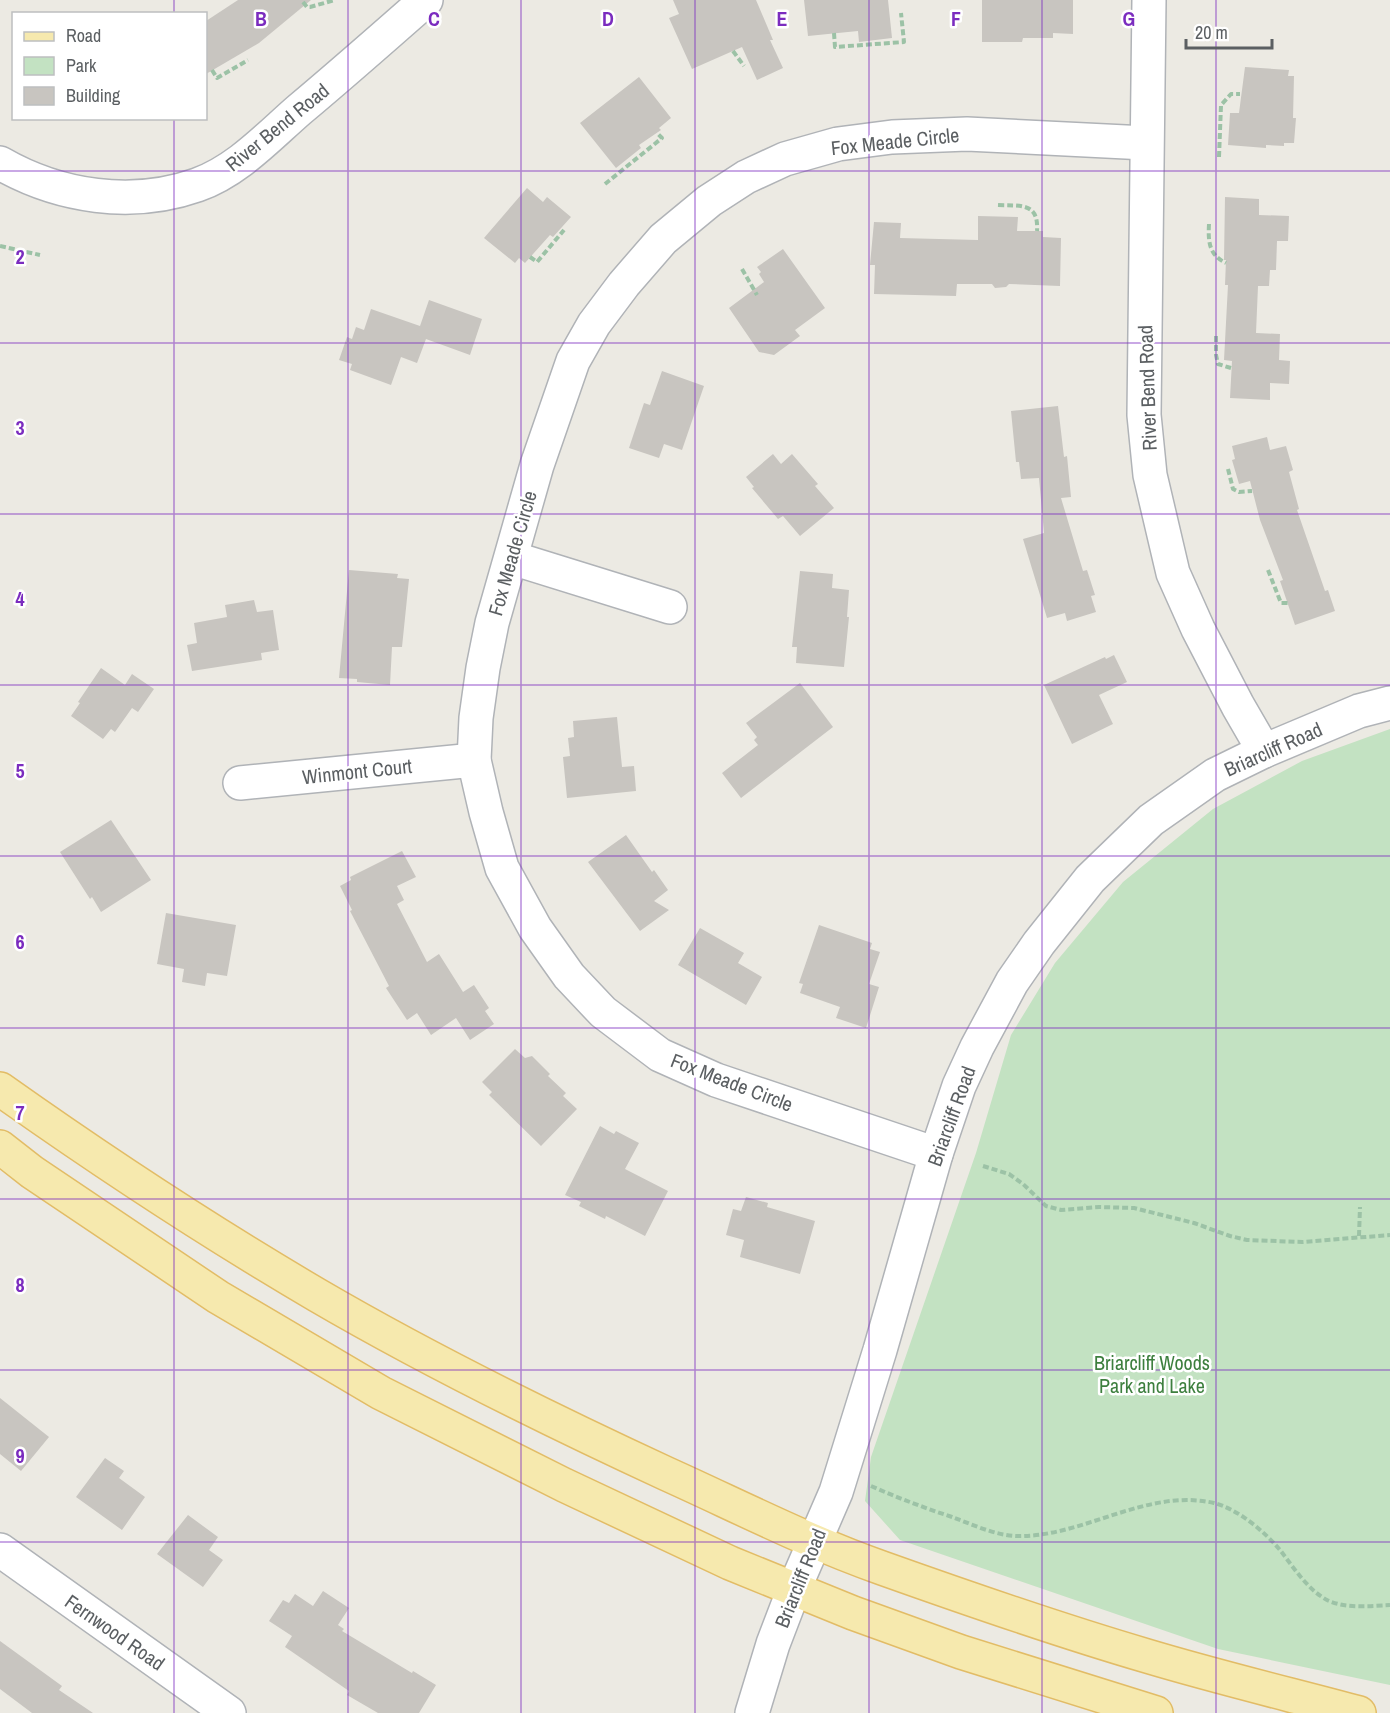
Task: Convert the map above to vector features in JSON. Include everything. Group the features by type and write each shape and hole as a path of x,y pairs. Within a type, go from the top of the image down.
{"main road":[{"path":"0,1089 103,1161 204,1227 318,1296 448,1367 576,1432 814,1541 881,1568 1148,1656 1359,1713"},
{"path":"0,1147 32,1172 218,1297 381,1393 575,1490 730,1563 794,1589 961,1652 1156,1713"}],"street":[{"name":"River Bend Road","path":"0,163 47,185 84,195 126,198 162,194 198,185 230,168 260,145 426,0"},
{"name":"River Bend Road","path":"1149,0 1144,416 1150,475 1173,573 1198,629 1264,751"},
{"name":"Fox Meade Circle","path":"936,1154 716,1080 660,1054 603,1012 569,976 536,928 502,868 474,760 476,718 492,623 537,465 573,361 594,324 663,239 709,201 746,177 785,159 838,144 892,137 967,134 1146,143"},
{"path":"512,558 670,607"},
{"name":"Briarcliff Road","path":"752,1713 773,1644 836,1492 880,1350 936,1154 959,1086 994,1013 1012,982 1039,943 1083,888 1151,820 1215,775 1264,751 1359,711 1390,703"},
{"name":"Winmont Court","path":"240,783 474,760"},
{"name":"Fernwood Road","path":"0,1550 230,1713"}],"path":[{"path":"303,2 310,7 335,0"},
{"path":"834,33 836,47 904,42 901,14"},
{"path":"733,51 744,66"},
{"path":"212,70 218,78 248,60"},
{"path":"1220,157 1221,105 1231,94 1240,94"},
{"path":"605,184 662,138 657,133"},
{"path":"998,204 1026,206 1034,212 1038,222 1037,231"},
{"path":"1209,225 1210,247 1219,259 1226,263"},
{"path":"530,257 537,262 564,230"},
{"path":"0,246 40,255"},
{"path":"742,269 758,295"},
{"path":"1216,336 1218,364 1231,368"},
{"path":"1228,469 1233,489 1239,492 1252,491"},
{"path":"1268,570 1281,603 1288,603"},
{"path":"983,1166 1009,1174 1046,1206 1061,1210 1099,1207 1134,1208 1194,1222 1230,1236 1247,1239 1302,1242 1390,1235"},
{"path":"1359,1236 1360,1207"},
{"path":"871,1486 982,1529 1021,1537 1057,1531 1156,1504 1184,1501 1214,1503 1234,1511 1259,1531 1279,1549 1296,1572 1328,1600 1348,1606 1390,1605"}],"green space":[{"name":"Briarcliff Woods Park and Lake","path":"1390,729 1390,1685 1218,1649 900,1540 865,1501 871,1457 976,1153 1011,1035 1055,963 1123,882 1213,809 1302,761"}],"building":[{"path":"238,0 311,0 259,43 207,73 207,20"},
{"path":"673,0 756,0 783,68 757,80 742,47 692,69 669,18 679,14"},
{"path":"804,0 888,0 892,38 859,42 858,31 808,36"},
{"path":"982,0 1073,0 1073,34 1053,33 1053,38 1023,38 1022,42 982,42"},
{"path":"1245,67 1289,70 1288,76 1294,76 1293,118 1296,118 1294,143 1284,143 1284,146 1266,145 1266,148 1228,145 1230,113 1239,113"},
{"path":"639,77 671,118 659,128 661,130 639,145 641,148 616,168 580,123"},
{"path":"527,188 543,202 547,197 571,217 553,237 550,235 525,263 519,258 515,263 484,238"},
{"path":"1225,197 1259,199 1259,215 1289,216 1288,241 1277,241 1276,270 1270,270 1269,286 1258,286 1256,333 1280,334 1279,360 1290,361 1289,384 1270,383 1270,400 1230,398 1232,361 1224,360 1228,285 1225,285 1226,260 1224,260"},
{"path":"978,216 1018,217 1017,231 1043,231 1043,237 1061,238 1060,286 1009,284 1006,287 995,288 992,284 957,284 956,296 874,294 875,265 870,265 874,222 901,223 900,238 978,240"},
{"path":"783,249 825,308 795,330 800,336 774,355 759,352 729,308 764,282 757,267"},
{"path":"429,300 482,319 470,355 426,339 417,363 401,357 391,385 350,370 352,364 339,360 347,337 352,339 356,327 364,330 371,309 420,326"},
{"path":"662,371 704,386 682,450 664,444 659,458 629,448 644,403 650,405"},
{"path":"1058,406 1064,457 1067,456 1071,497 1061,498 1083,571 1087,570 1095,595 1091,596 1096,612 1067,621 1065,613 1047,618 1023,539 1044,533 1039,478 1021,479 1019,462 1016,462 1011,411"},
{"path":"1267,437 1270,450 1286,446 1293,470 1289,472 1299,509 1297,510 1325,591 1328,590 1335,611 1295,625 1280,581 1283,580 1260,520 1250,481 1239,484 1232,460 1235,459 1232,446"},
{"path":"773,454 781,464 792,454 818,484 815,486 834,508 800,536 783,516 778,519 752,488 754,487 746,477"},
{"path":"349,570 398,574 397,578 409,579 402,647 392,647 390,685 339,678"},
{"path":"800,571 833,574 832,588 849,590 844,667 796,663 797,647 792,647"},
{"path":"254,600 257,612 273,610 279,650 261,653 262,660 192,671 187,645 197,643 194,623 227,617 225,605"},
{"path":"1114,655 1127,682 1099,695 1113,724 1072,744 1044,685"},
{"path":"101,668 125,685 132,674 154,689 138,712 132,708 115,732 111,729 103,739 71,716"},
{"path":"800,683 833,727 741,798 722,773 758,745 754,740 757,737 746,723"},
{"path":"617,717 622,767 634,766 636,791 567,798 563,757 570,756 568,738 574,737 573,721"},
{"path":"111,820 151,880 101,912 60,852"},
{"path":"626,835 668,890 654,901 669,910 640,931 588,862"},
{"path":"402,851 416,877 397,886 404,900 397,904 427,962 439,954 463,992 474,985 489,1008 485,1011 494,1024 470,1040 456,1018 431,1035 417,1013 407,1020 386,988 389,986 350,911 352,910 340,886 351,880 350,877"},
{"path":"166,913 236,925 227,976 207,973 205,986 182,982 184,969 157,964"},
{"path":"819,925 872,943 870,949 880,952 869,984 879,987 866,1028 836,1018 840,1007 800,993 803,984 799,983"},
{"path":"700,928 744,953 738,963 762,977 746,1005 678,965"},
{"path":"515,1049 525,1058 532,1056 566,1093 563,1096 577,1109 541,1146 489,1095 492,1092 482,1082"},
{"path":"600,1126 614,1134 616,1131 639,1143 625,1169 668,1191 645,1236 606,1216 605,1219 579,1206 581,1202 565,1195"},
{"path":"746,1197 768,1203 767,1207 815,1221 800,1274 740,1257 744,1240 726,1235 733,1209 741,1211"},
{"path":"0,1398 49,1437 21,1471 0,1454"},
{"path":"105,1458 124,1471 119,1478 145,1497 122,1530 76,1497"},
{"path":"188,1515 218,1537 209,1550 223,1560 203,1587 157,1554"},
{"path":"323,1591 349,1608 338,1625 344,1629 342,1631 436,1685 419,1713 378,1713 347,1695 349,1691 285,1647 292,1636 269,1621 283,1600 289,1603 295,1594 313,1606"},
{"path":"0,1641 62,1686 59,1690 93,1713 32,1713 0,1689"}]}
